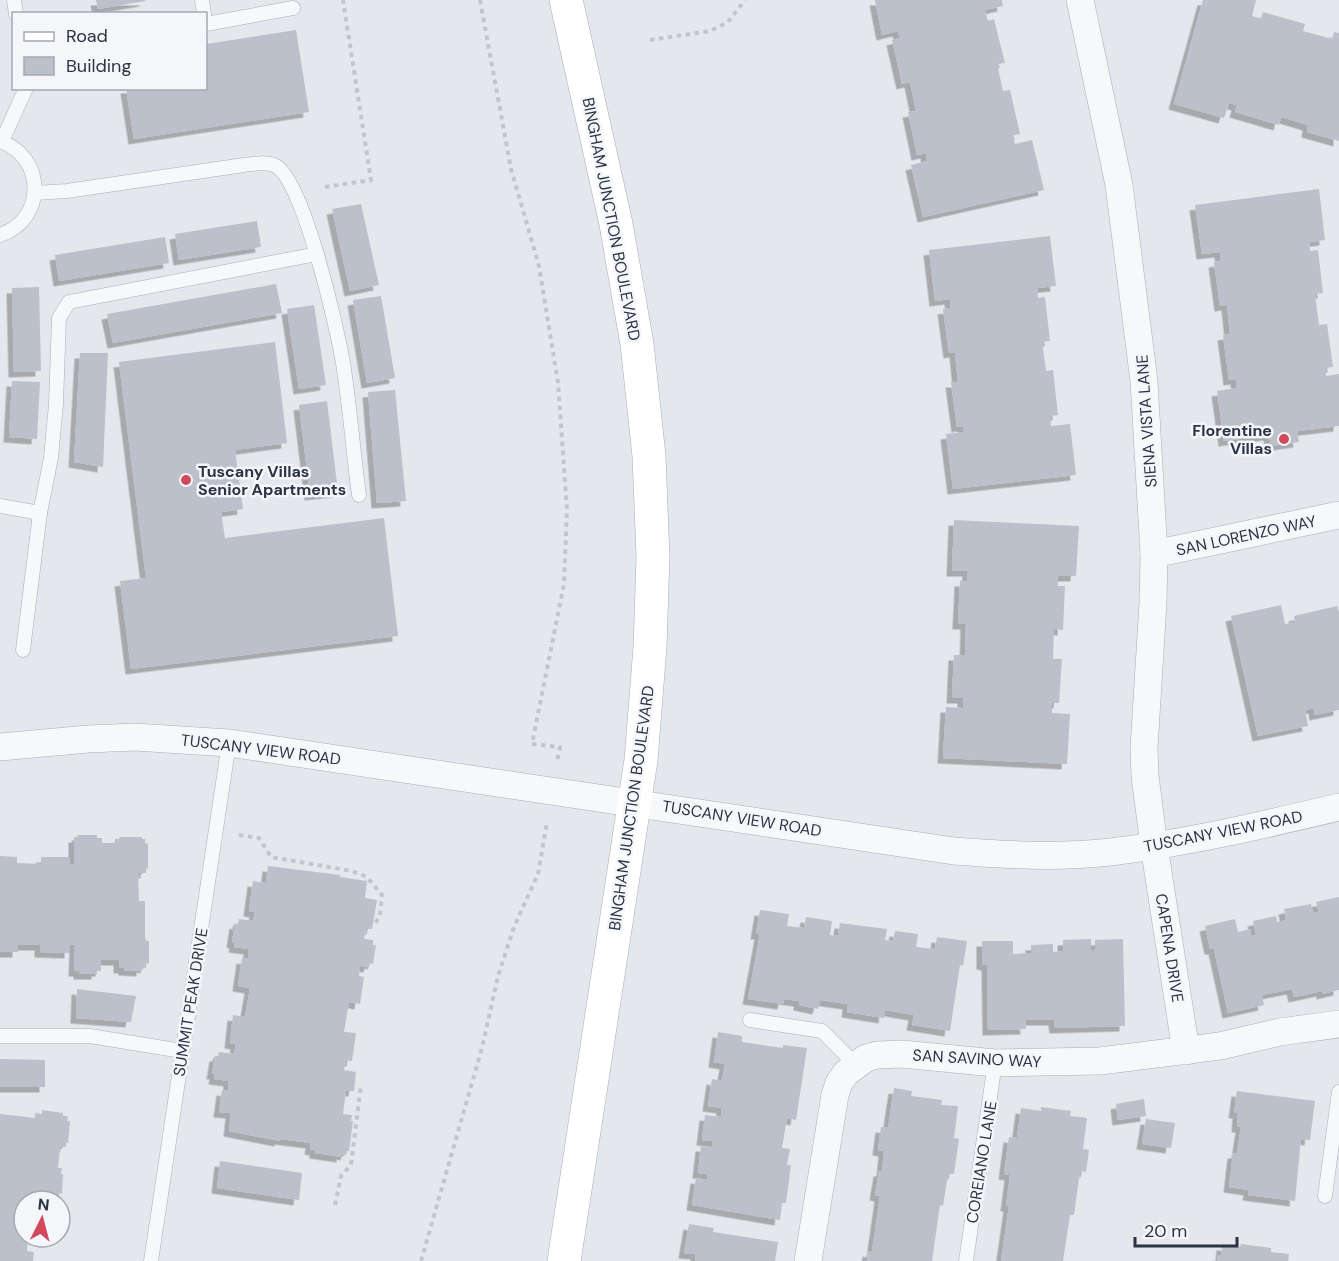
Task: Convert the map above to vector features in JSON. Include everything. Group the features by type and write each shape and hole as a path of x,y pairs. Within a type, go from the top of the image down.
{"main road":[{"name":"BINGHAM JUNCTION BOULEVARD","path":"564,1261 642,749 651,625 653,558 649,456 638,344 616,224 566,0"}],"street":[{"name":"SIENA VISTA LANE","path":"1080,0 1119,185 1144,381 1154,554 1144,748 1154,846"},
{"name":"SAN LORENZO WAY","path":"1154,554 1339,515"},
{"name":"TUSCANY VIEW ROAD","path":"0,747 135,737 230,743 954,851 992,854 1069,855 1154,846 1240,831 1339,807"},
{"name":"CAPENA DRIVE","path":"1154,846 1186,1051"},
{"name":"SAN SAVINO WAY","path":"856,1065 866,1058 889,1054 995,1063 1100,1061 1220,1046 1310,1027 1339,1024"},
{"path":"808,1261 831,1107 839,1083 856,1065"}],"lane":[{"path":"207,23 293,8"},
{"path":"0,235 9,232 22,222 31,209 35,193 34,177 28,162 17,149 1,141 25,90"},
{"path":"35,193 67,191 260,163 275,165 286,176 295,192 317,254 342,362 359,495"},
{"path":"23,650 40,513 51,458 56,404 59,318 69,302 317,254"},
{"path":"0,506 40,513"},
{"name":"SUMMIT PEAK DRIVE","path":"151,1261 230,743"},
{"path":"750,1020 822,1031 856,1065"},
{"path":"0,1036 90,1036 182,1051"},
{"name":"COREIANO LANE","path":"966,1261 995,1063"},
{"path":"1325,1196 1339,1092"}],"path":[{"path":"325,187 371,180 343,0"},
{"path":"480,0 511,169 539,266 558,383 567,509 564,584 532,744 560,747"},
{"path":"650,40 710,31 728,22 745,0"},
{"path":"236,834 259,838 271,857 352,871 367,877 382,896 380,915 375,924"},
{"path":"422,1261 482,1048 498,976 514,927 538,874 544,841"},
{"path":"336,1205 341,1176 351,1165 361,1085"}],"building":[{"path":"96,0 145,0 145,1 98,9"},
{"path":"875,0 1002,0 1003,6 985,10 988,21 994,19 1005,63 997,64 1003,91 1010,90 1020,134 1013,135 1015,144 1032,140 1044,190 923,217 911,165 927,161 926,153 917,155 908,112 916,111 910,82 902,84 892,40 900,38 898,31 882,35"},
{"path":"1203,0 1256,0 1252,16 1261,19 1263,12 1305,24 1303,31 1332,39 1334,32 1339,33 1339,141 1307,132 1308,125 1281,117 1279,125 1235,112 1237,105 1229,103 1224,118 1174,104"},
{"path":"296,30 309,112 134,139 126,90 207,90 207,44"},
{"path":"1319,189 1325,240 1309,242 1310,251 1318,250 1323,293 1315,294 1319,325 1327,324 1333,367 1325,368 1326,376 1339,374 1339,426 1297,431 1299,442 1271,446 1269,435 1224,441 1217,391 1237,388 1236,379 1229,380 1223,335 1230,334 1227,305 1220,306 1214,262 1221,261 1220,252 1202,254 1195,205"},
{"path":"361,204 379,285 350,291 332,209"},
{"path":"257,221 261,247 179,260 175,234"},
{"path":"1050,236 1056,286 1037,288 1038,298 1045,297 1050,341 1042,342 1046,371 1053,370 1058,415 1050,416 1051,426 1070,424 1076,475 953,489 946,434 964,432 963,426 957,427 951,382 958,382 955,352 949,353 943,309 951,308 950,299 935,301 929,250"},
{"path":"165,237 169,263 59,281 55,255"},
{"path":"276,284 282,313 113,343 107,314"},
{"path":"39,287 41,371 14,372 12,288"},
{"path":"381,296 395,378 367,383 353,300"},
{"path":"314,305 326,385 299,389 287,309"},
{"name":"Tuscany Villas Senior Apartments","path":"275,342 287,443 235,450 243,509 221,512 225,538 384,518 398,636 131,669 120,581 146,578 119,362"},
{"path":"80,353 108,353 103,467 74,462"},
{"path":"12,381 40,382 37,439 9,437"},
{"path":"395,390 406,501 377,503 368,392"},
{"path":"327,401 338,492 310,495 299,405"},
{"path":"954,520 1079,526 1076,576 1058,576 1058,586 1065,586 1063,630 1054,629 1053,659 1062,659 1059,703 1052,703 1052,713 1070,714 1067,764 943,758 946,707 963,708 963,698 952,698 954,655 965,655 966,624 958,624 960,581 967,581 968,571 952,571"},
{"path":"1281,605 1285,624 1295,622 1294,616 1337,606 1339,612 1339,710 1315,715 1314,708 1305,710 1308,726 1258,736 1231,616"},
{"path":"77,835 97,835 97,838 102,838 102,843 115,843 115,839 120,839 119,837 142,837 148,844 148,869 146,868 146,873 138,873 139,901 145,901 145,937 146,941 149,941 149,963 146,964 146,968 142,967 142,971 119,968 119,960 101,960 101,971 97,971 97,974 79,974 79,971 74,971 75,945 70,945 70,953 40,952 40,945 18,945 18,952 0,952 0,856 17,857 17,863 41,864 41,857 69,857 70,864 74,864 74,837 78,837"},
{"path":"268,866 340,875 340,877 367,881 365,898 377,900 372,929 366,929 364,939 373,940 373,945 376,945 373,964 370,963 369,967 360,966 359,976 364,977 360,1004 349,1002 344,1032 356,1033 352,1061 346,1060 344,1070 356,1072 354,1091 346,1091 343,1114 352,1115 351,1121 353,1121 349,1151 346,1155 342,1154 342,1157 315,1153 315,1150 310,1149 311,1143 280,1139 280,1141 229,1131 231,1113 219,1112 222,1090 228,1091 229,1081 214,1079 215,1074 212,1074 215,1056 218,1056 219,1052 234,1054 236,1044 230,1043 233,1015 245,1017 250,988 238,986 242,958 248,959 249,949 234,947 235,943 232,942 235,923 238,924 239,919 253,921 255,912 249,911 253,881 266,883"},
{"path":"1339,897 1339,990 1294,997 1292,989 1262,995 1264,1005 1228,1013 1214,949 1210,949 1205,926 1235,919 1238,932 1250,929 1251,936 1256,935 1253,921 1276,916 1277,922 1286,920 1284,909 1311,904 1313,913 1319,912 1316,902"},
{"path":"760,910 789,914 787,926 804,928 806,917 832,921 830,935 838,936 840,923 887,929 885,940 893,941 895,931 918,934 916,947 935,949 937,937 967,941 963,966 960,965 950,1031 912,1025 914,1015 885,1010 884,1018 847,1012 848,1004 820,1000 818,1009 799,1005 799,1001 784,999 783,1004 748,999 760,934 756,934"},
{"path":"1091,939 1091,950 1095,950 1095,940 1123,939 1125,1026 1055,1028 1054,1020 1025,1020 1026,1029 988,1030 987,965 982,964 982,941 1013,941 1013,954 1031,953 1031,945 1053,944 1053,952 1063,951 1063,940"},
{"path":"77,989 136,996 131,1022 76,1018"},
{"path":"718,1032 742,1036 742,1042 783,1048 783,1045 807,1048 796,1120 787,1118 782,1148 790,1149 787,1165 791,1165 786,1203 782,1203 780,1220 692,1205 696,1178 707,1180 708,1174 698,1173 701,1146 712,1147 712,1141 702,1140 705,1115 721,1117 722,1108 708,1106 712,1079 722,1081 725,1064 714,1062"},
{"path":"0,1059 45,1060 45,1087 0,1087"},
{"path":"894,1088 912,1091 911,1096 942,1100 941,1105 958,1106 954,1138 959,1139 954,1174 948,1174 943,1206 940,1205 932,1261 867,1261 868,1251 872,1252 880,1196 875,1195 879,1171 882,1171 884,1151 878,1150 881,1127 888,1128"},
{"path":"1237,1091 1315,1101 1310,1140 1301,1139 1295,1201 1248,1195 1249,1190 1229,1187 1233,1153 1237,1153 1241,1127 1237,1127 1238,1113 1234,1113"},
{"path":"1144,1099 1146,1116 1118,1120 1116,1104"},
{"path":"1041,1107 1071,1111 1070,1116 1087,1118 1083,1149 1089,1150 1086,1172 1080,1171 1074,1215 1070,1215 1063,1261 1001,1261 1009,1206 1006,1206 1010,1175 1004,1174 1009,1137 1017,1138 1021,1108 1041,1111"},
{"path":"42,1110 63,1113 63,1116 68,1116 67,1121 70,1121 68,1143 66,1147 60,1147 58,1168 62,1168 62,1189 12,1189 12,1249 27,1249 27,1251 34,1252 33,1261 0,1261 0,1114 35,1118 35,1113 42,1114"},
{"path":"1146,1119 1175,1123 1171,1148 1142,1144"},
{"path":"220,1161 302,1173 299,1200 217,1188"},
{"path":"689,1224 714,1228 713,1232 778,1242 775,1261 695,1261 696,1254 684,1253"},
{"path":"1241,1244 1271,1248 1271,1252 1289,1254 1288,1261 1217,1261 1218,1255 1221,1256 1222,1245 1240,1247"}],"place":[{"name":"Florentine Villas","path":"1284,439"},
{"name":"Tuscany Villas Senior Apartments","path":"186,480"}]}
